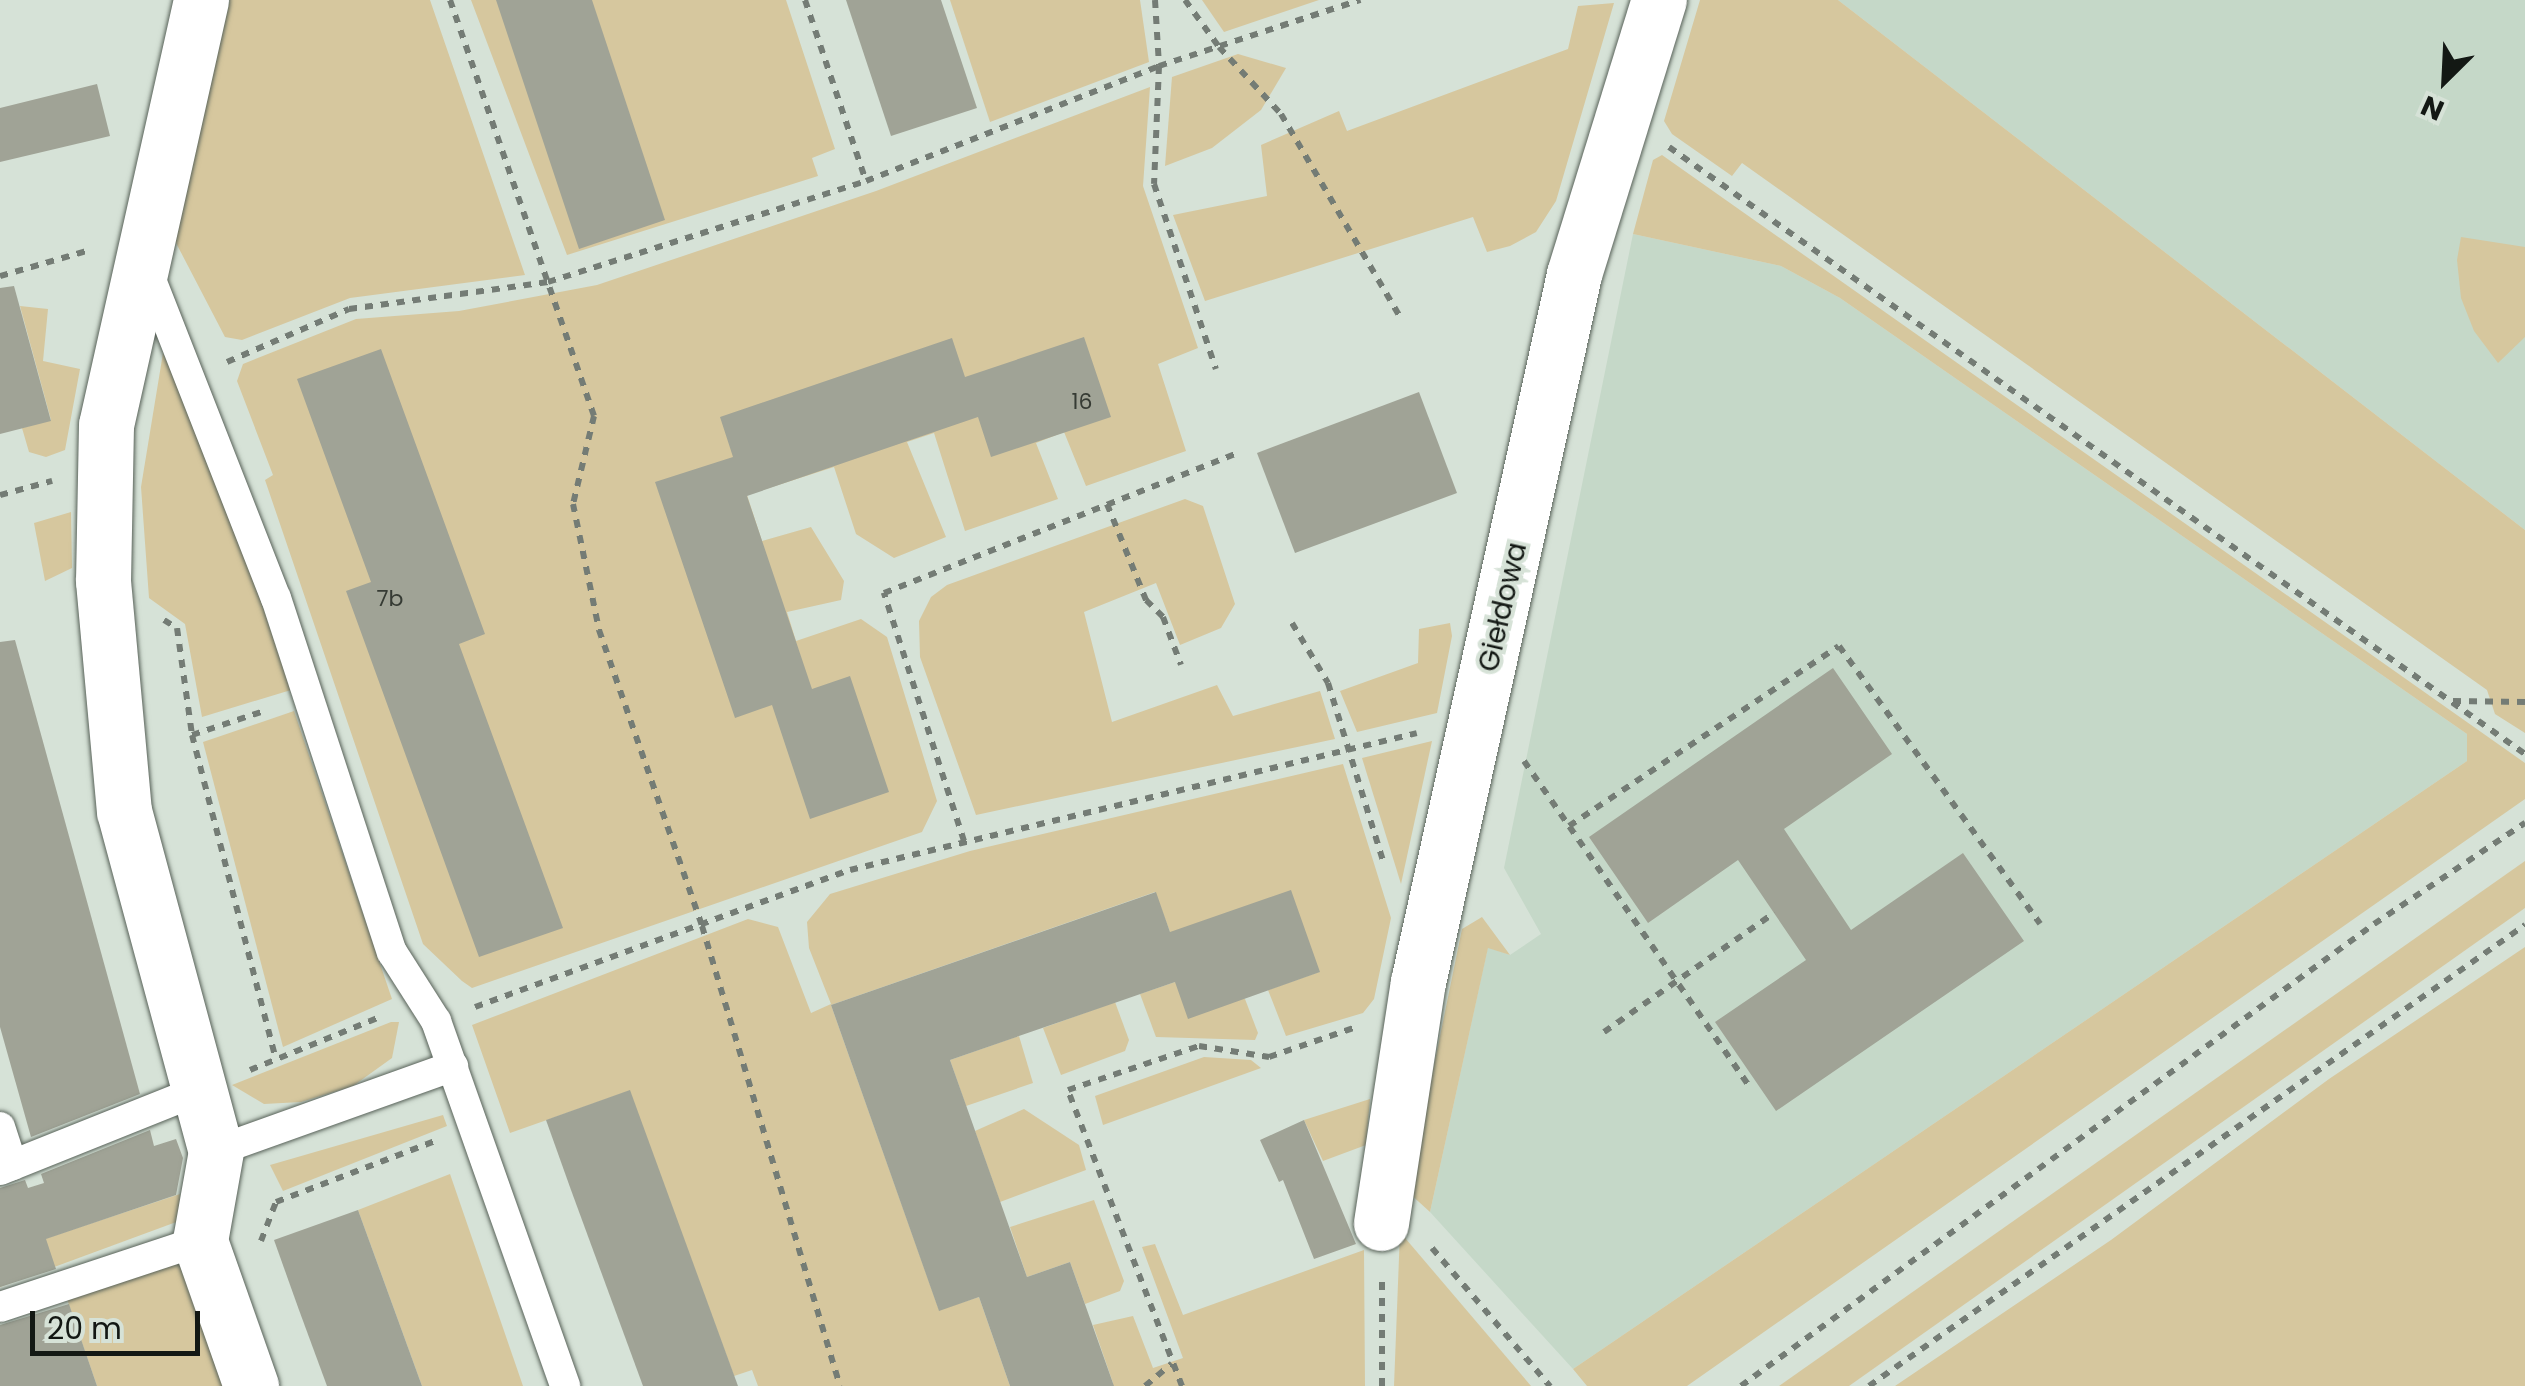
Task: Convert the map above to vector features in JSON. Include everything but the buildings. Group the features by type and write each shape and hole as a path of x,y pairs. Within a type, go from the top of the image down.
{"street":[{"path":"200,0 106,424 103,581 124,811 216,1151 200,1241 251,1386"},
{"name":"Giełdowa","path":"1383,1208 1418,982 1574,274 1658,0"}],"lane":[{"path":"144,244 188,378 276,598 392,952 436,1020 565,1386"},
{"path":"216,1151 453,1066"},
{"path":"0,1127 6,1168 198,1091"},
{"path":"0,1306 200,1241"}],"path":[{"path":"450,0 594,416 573,504 599,630 702,926 840,1386"},
{"path":"805,0 866,181"},
{"path":"1155,0 1159,66 1154,184 1216,368"},
{"path":"1185,0 1220,47 1282,114 1402,320"},
{"path":"188,378 350,310 548,282 866,181 1159,66 1360,0"},
{"path":"1624,114 2525,754"},
{"path":"0,276 144,244"},
{"path":"964,842 884,593 1240,452"},
{"path":"1107,504 1146,600 1163,617 1181,665"},
{"path":"103,581 177,628 192,735 276,1060"},
{"path":"1292,623 1328,683 1387,874"},
{"path":"1569,826 1839,646 2040,924"},
{"path":"192,735 308,696"},
{"path":"2452,702 2525,702"},
{"path":"198,1091 398,1010 436,1020 850,870 1478,714 1569,826 1751,1089"},
{"path":"1740,1386 2374,924 2525,823"},
{"path":"1604,1032 1774,912"},
{"path":"1868,1386 2525,925"},
{"path":"1182,1386 1068,1090 1199,1046 1269,1057 1374,1021"},
{"path":"255,1258 276,1202 473,1126"},
{"path":"1382,1386 1383,1208"},
{"path":"1383,1208 1550,1386"},
{"path":"1145,1386 1172,1363"}],"shaded area":[{"path":"230,0 430,0 525,275 350,298 242,340 225,337 175,241"},
{"path":"471,0 786,0 835,149 812,158 818,176 567,255"},
{"path":"950,0 1140,0 1149,62 990,122"},
{"path":"1202,0 1319,0 1224,32"},
{"path":"1700,0 1838,0 2525,530 2525,733 2495,714 2487,690 1742,163 1732,176 1672,134 1664,121"},
{"path":"1838,0 2525,0 2525,530"},
{"path":"1614,3 1556,201 1536,232 1510,246 1487,252 1473,217 1205,301 1173,215 1267,196 1261,145 1339,111 1347,131 1568,49 1578,6"},
{"path":"1238,54 1286,68 1261,110 1212,148 1165,166 1172,77"},
{"path":"1150,87 1143,186 1198,348 1158,364 1186,451 1086,486 1064,432 1036,443 1058,499 965,531 934,433 907,442 946,537 894,558 856,534 834,467 747,495 762,541 811,527 844,581 841,600 787,612 796,641 861,619 887,637 937,801 922,832 472,988 462,981 423,944 265,480 273,475 237,381 243,364 356,319 459,311 597,285 876,191"},
{"path":"1662,155 2525,763 2525,799 1687,1386 1587,1386 1573,1369 2467,761 2467,734 1840,298 1781,266 1633,234 1653,160"},
{"path":"1633,234 1781,266 1840,298 2467,734 2467,761 1573,1369 1430,1212 1488,947 1510,955 1541,934 1504,868"},
{"path":"2461,237 2525,247 2525,337 2498,363 2474,331 2461,298 2457,260"},
{"path":"20,306 48,309 43,361 80,369 65,450 46,457 29,452 22,428 51,420"},
{"path":"163,353 213,460 291,690 202,717 185,624 149,598 141,487"},
{"path":"1185,499 1203,506 1235,604 1221,628 1180,645 1156,583 1084,612 1112,722 1217,685 1233,716 1320,691 1335,739 976,815 920,657 919,621 931,597 947,585"},
{"path":"71,512 72,568 45,581 34,523"},
{"path":"1450,623 1452,636 1437,713 1357,732 1340,691 1418,663 1419,629"},
{"path":"294,711 392,999 283,1047 203,742"},
{"path":"1432,741 1401,884 1362,758"},
{"path":"1343,764 1391,918 1374,999 1363,1013 1286,1036 1268,990 1319,972 1170,932 1155,892 831,1005 939,1310 979,1297 1010,1386 758,1386 752,1370 734,1376 629,1091 510,1133 472,1025 748,919 778,927 811,1013 831,1004 809,948 807,922 830,894 970,851"},
{"path":"2525,861 2525,908 1849,1386 1779,1386"},
{"path":"1482,917 1510,955 1488,948 1430,1212 1408,1192 1462,929"},
{"path":"2525,947 2525,1386 1895,1386 2111,1240 2329,1079"},
{"path":"1175,982 1245,999 1258,1033 1255,1040 1156,1037 1140,994"},
{"path":"1115,1002 1129,1040 1125,1051 1061,1075 1043,1028"},
{"path":"399,1022 392,1058 353,1086 301,1102 264,1104 232,1085"},
{"path":"1019,1036 1033,1083 966,1106 950,1060"},
{"path":"1204,1057 1251,1060 1261,1068 1103,1125 1095,1096"},
{"path":"1370,1099 1366,1145 1323,1161 1304,1120"},
{"path":"1024,1109 1079,1145 1086,1170 1000,1202 975,1131"},
{"path":"443,1115 447,1126 283,1191 270,1165"},
{"path":"450,1174 523,1386 422,1386 358,1210"},
{"path":"180,1194 179,1221 0,1287 0,1268 20,1247"},
{"path":"1094,1200 1124,1281 1120,1291 1085,1304 1070,1262 1027,1277 1010,1227"},
{"path":"1400,1232 1531,1386 1394,1386"},
{"path":"1155,1244 1183,1315 1364,1250 1365,1386 1106,1386 1113,1383 1093,1325 1133,1316 1153,1368 1183,1358 1142,1247"},
{"path":"181,1260 223,1386 97,1386 67,1299"}]}
